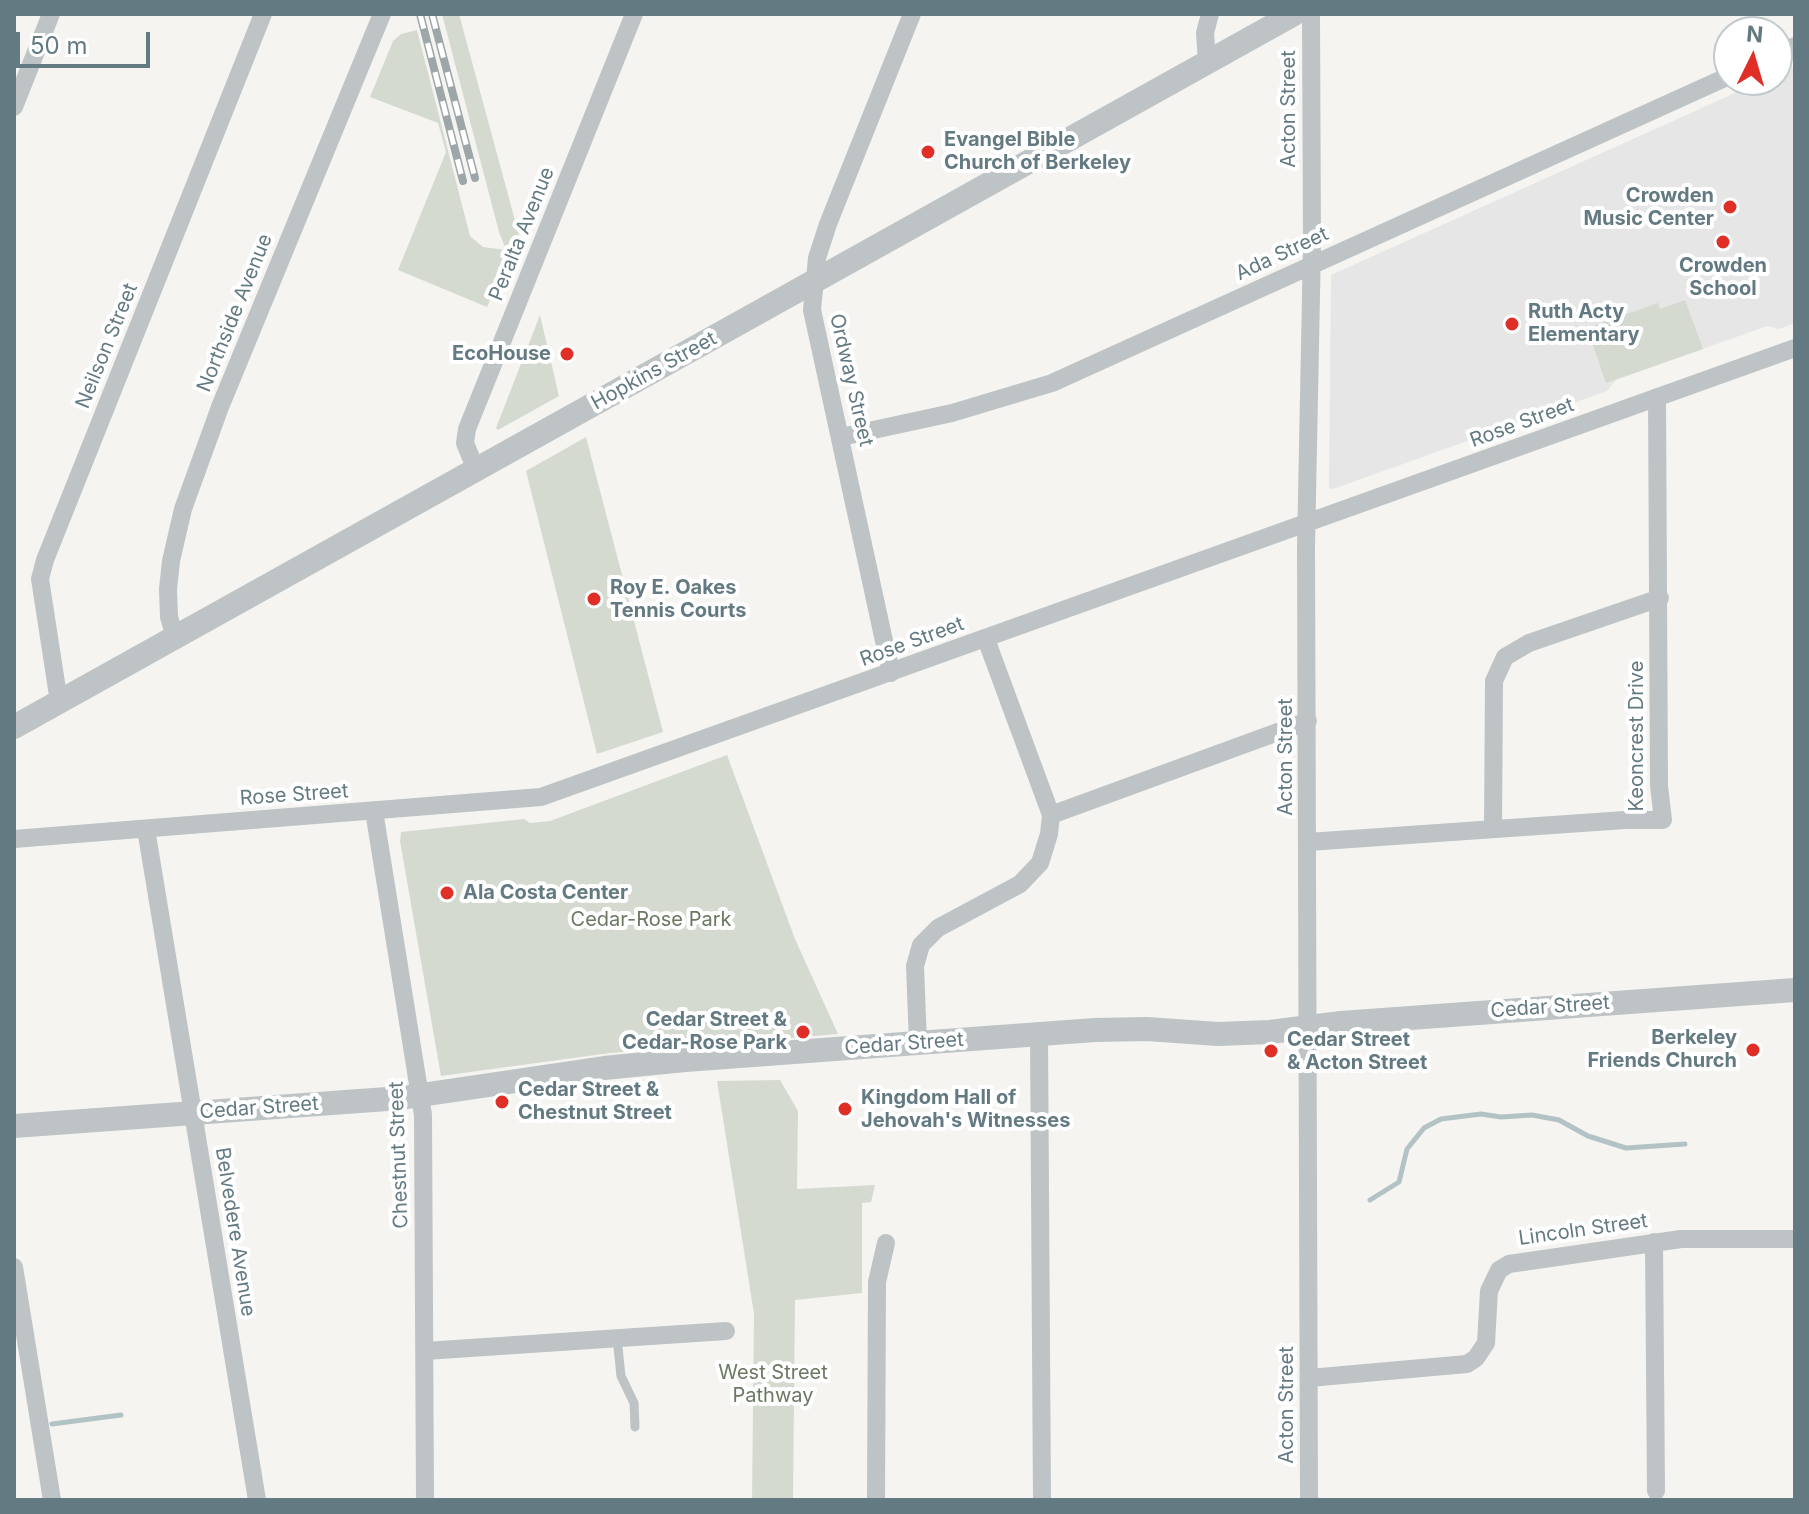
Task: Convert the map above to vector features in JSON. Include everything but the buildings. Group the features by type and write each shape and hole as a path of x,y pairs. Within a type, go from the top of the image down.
{"street":[{"path":"14,107 51,14"},
{"name":"Neilson Street","path":"59,702 40,579 45,560 263,14"},
{"name":"Northside Avenue","path":"175,637 169,617 168,589 183,509 220,407 382,14"},
{"name":"Peralta Avenue","path":"476,470 465,443 467,429 634,14"},
{"name":"Ordway Street","path":"891,673 812,310 817,258 828,224 912,14"},
{"path":"1207,62 1205,33 1210,14"},
{"name":"Hopkins Street","path":"14,727 1294,14"},
{"name":"Acton Street","path":"1309,1500 1311,14"},
{"name":"Ada Street","path":"841,437 952,413 1052,383 1713,83"},
{"name":"Rose Street","path":"14,839 541,797 1795,348"},
{"name":"Keoncrest Drive","path":"1308,842 1663,820 1659,786 1657,397"},
{"path":"1493,829 1494,681 1505,657 1529,643 1660,598"},
{"path":"918,1043 915,966 921,945 938,928 1020,884 1040,863 1049,834 1051,815 986,639"},
{"path":"1051,815 1308,721"},
{"name":"Chestnut Street","path":"374,811 424,1122 425,1500"},
{"name":"Belvedere Avenue","path":"146,829 257,1500"},
{"name":"Cedar Street","path":"14,1126 421,1095 644,1064 918,1043 1147,1029 1251,1033 1795,990"},
{"path":"1039,1034 1042,1500"},
{"name":"Lincoln Street","path":"1309,1378 1467,1364 1476,1358 1486,1343 1489,1291 1499,1270 1509,1264 1681,1239 1795,1239"},
{"path":"1654,1242 1656,1491"},
{"path":"876,1500 877,1282 886,1243"},
{"path":"14,1267 52,1500"},
{"path":"425,1351 726,1331"}],"lane":[{"path":"617,1338 621,1376 634,1403 635,1427"}],"shaded area":[{"name":"Ruth Acty Elementary","path":"1793,67 1795,323 1779,329 1767,326 1616,380 1607,391 1329,488 1331,275 1728,96 1793,96"}],"green space":[{"path":"442,14 459,14 519,235 487,307 398,270 446,152 438,123 370,97 393,41 401,34 417,30 470,236 483,247 506,250"},
{"path":"1685,300 1703,349 1606,383 1587,328 1658,303 1660,309"},
{"path":"540,315 559,396 498,430 496,428"},
{"name":"Roy E. Oakes Tennis Courts","path":"586,437 663,732 597,754 526,471"},
{"name":"Cedar-Rose Park","path":"727,755 795,939 838,1034 610,1053 441,1076 400,841 401,832 524,819 530,823 550,821"},
{"name":"West Street Pathway","path":"780,1080 798,1111 797,1189 875,1185 871,1202 862,1203 862,1293 795,1300 793,1500 752,1500 754,1314 717,1081"}],"waterway":[{"path":"1370,1200 1399,1182 1407,1149 1424,1128 1441,1119 1481,1114 1501,1117 1532,1115 1559,1120 1588,1136 1626,1148 1685,1144"},
{"path":"52,1424 121,1415"}],"railway":[{"path":"420,14 463,181"},
{"path":"432,14 475,178"}],"place":[{"name":"Evangel Bible Church of Berkeley","path":"928,152"},
{"name":"Crowden Music Center","path":"1730,207"},
{"name":"Crowden School","path":"1723,242"},
{"name":"Ruth Acty Elementary","path":"1512,324"},
{"name":"EcoHouse","path":"567,354"},
{"name":"Roy E. Oakes Tennis Courts","path":"594,599"},
{"name":"Ala Costa Center","path":"447,893"},
{"name":"Cedar Street & Cedar-Rose Park","path":"803,1032"},
{"name":"Berkeley Friends Church","path":"1753,1050"},
{"name":"Cedar Street & Acton Street","path":"1271,1051"},
{"name":"Cedar Street & Chestnut Street","path":"502,1102"},
{"name":"Kingdom Hall of Jehovah's Witnesses","path":"845,1109"}]}
